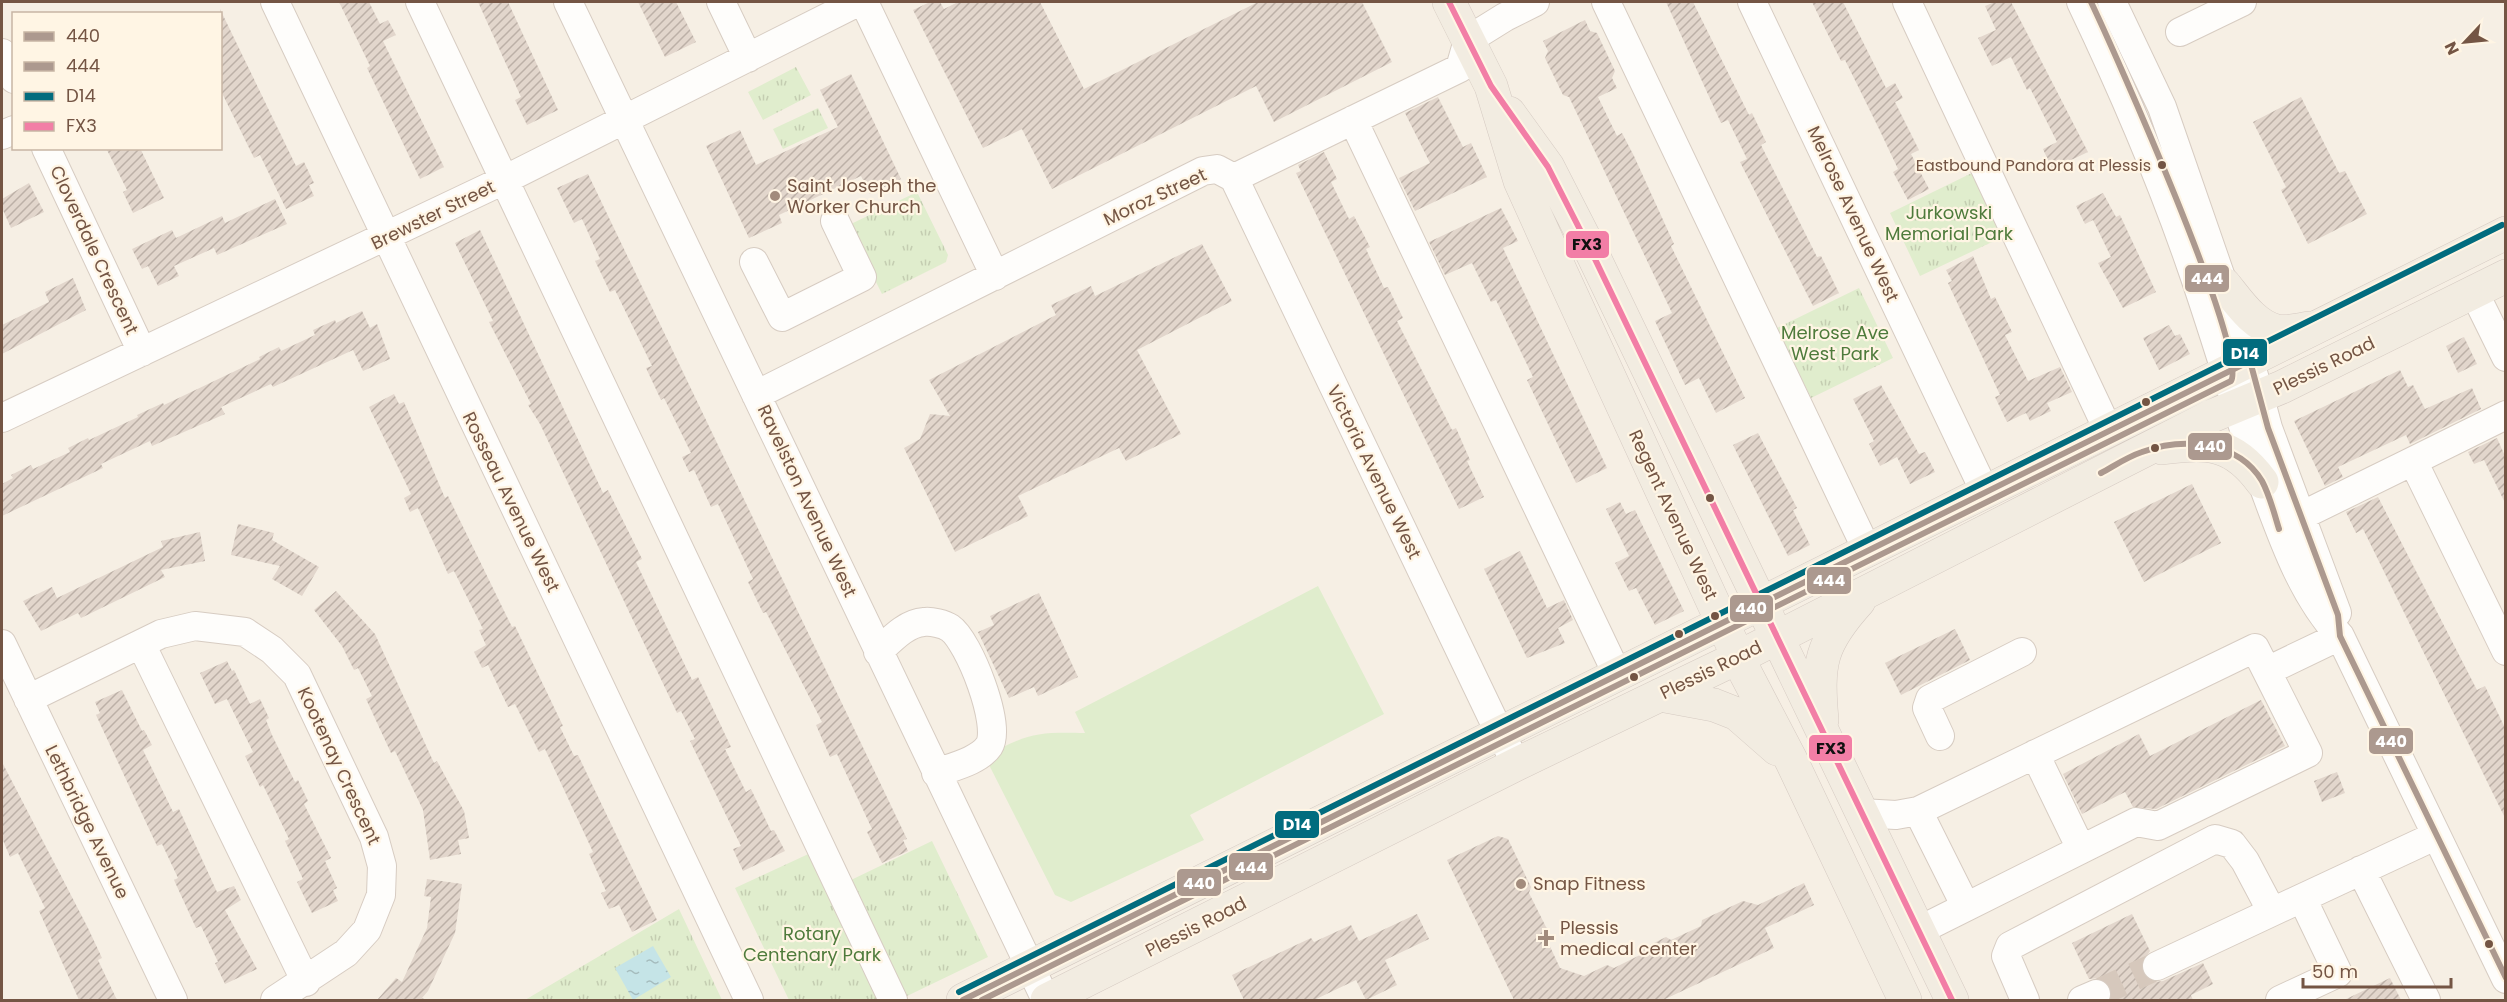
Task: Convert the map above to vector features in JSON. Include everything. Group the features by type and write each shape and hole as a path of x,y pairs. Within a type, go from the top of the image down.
{"main road":[{"name":"Regent Avenue West","path":"1449,2 1491,87 1520,180 1722,621 1905,1000"},
{"name":"Regent Avenue West","path":"1491,87 1548,167 1952,1000"},
{"name":"Plessis Road","path":"963,1000 1030,969 1618,676 1722,621 1868,552 2505,233"},
{"name":"Plessis Road","path":"1047,1000 1517,764 1739,657 2145,450 2505,276"},
{"path":"2224,284 2243,308 2261,324 2278,332 2318,327"},
{"path":"2145,450 2198,444 2227,451 2239,455 2262,482"},
{"path":"1823,734 1819,686 1822,655 1840,622 1866,593"},
{"path":"1660,695 1713,705 1737,714 1791,760"},
{"path":"1096,1000 1104,980 1123,963"}],"street":[{"name":"Rosseau Avenue West","path":"274,2 749,1000"},
{"path":"420,2 893,1000"},
{"name":"Ravelston Avenue West","path":"568,2 1030,969 1047,1000"},
{"path":"721,2 748,58"},
{"name":"Brewster Street","path":"2,418 385,238 858,2"},
{"path":"864,2 995,276"},
{"path":"1468,40 1535,2"},
{"path":"1606,2 1868,552"},
{"name":"Melrose Avenue West","path":"1752,2 1985,492"},
{"path":"1907,2 2109,432"},
{"path":"2081,2 2136,121 2191,265 2238,367"},
{"path":"2112,2 2162,107 2224,284 2238,367 2248,401 2262,482 2290,555 2322,616 2340,636 2505,979"},
{"path":"2180,32 2242,2"},
{"name":"Moroz Street","path":"756,395 1203,171 1217,169 1233,178 1460,68 1468,40"},
{"path":"2,53 12,75"},
{"path":"1353,120 1618,676"},
{"name":"Cloverdale Crescent","path":"47,150 141,352"},
{"name":"Victoria Avenue West","path":"1233,178 1500,734 1517,764"},
{"path":"754,261 782,317 862,277 835,221"},
{"path":"2474,292 2505,357"},
{"path":"2248,401 2268,428 2338,615 2340,636"},
{"path":"2301,516 2505,415"},
{"path":"2412,461 2505,651"},
{"path":"878,652 906,628 923,622 950,628 961,640 984,695 994,732 989,746 978,755 936,773"},
{"name":"Kootenay Crescent","path":"28,699 161,634 195,626 245,632 272,650 297,675 374,837 382,866 381,895 367,930 346,953 306,982 275,1000"},
{"path":"2267,671 2340,636"},
{"name":"Lethbridge Avenue","path":"2,644 173,1000"},
{"path":"141,644 306,982"},
{"path":"1861,813 1896,815 1918,811 2255,648 2308,753 2158,826 2136,822 1918,931"},
{"path":"1940,736 1927,708 1930,699 2022,652"},
{"path":"2035,754 2081,849"},
{"path":"1918,811 1966,907"},
{"path":"2157,966 2435,836"},
{"path":"2025,1000 2006,956 2010,946 2215,839 2232,844 2245,861 2272,912"},
{"path":"2361,870 2426,1000"},
{"path":"2280,1000 2338,973 2302,898"}],"green space":[{"path":"796,67 811,95 763,120 748,92"},
{"path":"818,108 828,128 783,149 773,129"},
{"name":"Jurkowski Memorial Park","path":"1978,170 2009,234 1920,276 1890,213"},
{"path":"917,192 948,255 946,262 882,294 850,230 853,223"},
{"name":"Melrose Ave West Park","path":"1859,288 1893,358 1811,398 1777,328"},
{"path":"1318,586 1384,714 1190,815 1204,840 1071,902 1055,895 985,757 1012,743 1033,736 1085,733 1075,712"},
{"name":"Rotary Centenary Park","path":"932,841 988,957 907,996 851,880"},
{"name":"Rotary Centenary Park","path":"817,850 888,1000 789,1000 735,888"},
{"name":"Rotary Centenary Park","path":"679,909 722,1000 525,1000"}],"water":[{"path":"653,946 671,977 633,1000 615,968"}],"building":[{"path":"339,2 369,2 380,24 388,20 396,35 383,41 444,167 420,179 367,68 370,66"},
{"path":"478,2 508,2 558,110 527,125 515,100 521,97"},
{"path":"638,2 676,2 696,42 665,57"},
{"path":"930,2 940,2 944,9 958,2 1040,2 1084,89 1258,2 1362,2 1392,62 1274,122 1256,86 1052,189 1022,129 983,148 913,10"},
{"path":"1666,2 1693,2 1749,115 1752,113 1766,142 1761,145 1817,257 1821,256 1839,293 1813,306 1740,162 1747,159 1728,120 1721,123"},
{"path":"1812,2 1843,2 1886,88 1895,83 1903,98 1895,102 1919,150 1911,154 1929,189 1908,200 1893,172 1898,169 1880,131 1845,60 1841,61"},
{"path":"1995,2 2011,2 2088,152 2052,169 2043,149 2057,142 2030,88 2027,90 2011,57 1992,66 1978,38 1996,30 1985,6"},
{"path":"222,13 296,166 304,162 314,183 309,185 314,196 286,209 260,155 254,158 222,93"},
{"path":"1585,20 1590,31 1597,33 1615,71 1612,78 1617,88 1598,97 1617,136 1622,133 1634,156 1674,244 1671,246 1745,398 1716,413 1699,378 1685,385 1655,321 1672,313 1569,97 1563,95 1545,58 1548,51 1543,41"},
{"name":"Saint Joseph the Worker Church","path":"851,74 901,179 870,194 861,176 779,215 782,223 749,238 706,146 740,130 756,165 838,127 820,90"},
{"path":"1438,97 1463,147 1471,143 1487,177 1415,211 1399,178 1430,163 1405,113"},
{"path":"2301,97 2339,173 2345,171 2367,214 2308,244 2281,190 2286,187 2253,122"},
{"path":"107,150 141,150 164,198 133,213 123,192 127,190"},
{"path":"1324,152 1337,179 1331,182 1349,219 1354,216 1370,247 1366,249 1384,288 1388,287 1403,318 1397,321 1452,430 1456,428 1470,460 1467,461 1484,497 1459,509 1296,173 1301,171 1298,165"},
{"path":"588,174 907,839 903,840 908,851 882,863 867,832 872,829 837,754 830,757 816,725 822,722 766,612 763,613 748,582 753,579 718,504 711,507 694,470 689,472 682,457 691,453 664,398 661,400 646,368 652,366 615,290 610,292 595,261 600,259 582,219 574,223 557,188"},
{"path":"29,183 44,212 11,228 2,208 2,199"},
{"path":"2103,193 2116,217 2120,215 2156,292 2123,308 2098,263 2111,257 2093,220 2085,224 2076,206"},
{"path":"275,199 287,224 217,255 214,248 174,266 179,276 158,286 148,266 142,269 132,249 172,230 176,238 222,216 225,223"},
{"path":"1501,208 1518,241 1503,248 1607,468 1576,483 1527,380 1533,377 1496,300 1491,302 1472,263 1445,275 1429,242"},
{"path":"480,230 603,493 608,490 642,559 636,562 692,680 698,677 731,747 725,749 746,792 751,789 771,831 774,830 785,851 743,871 733,849 741,846 690,741 695,739 681,711 677,713 540,424 528,405 531,404 489,322 493,321 455,243"},
{"path":"1202,244 1232,301 1137,350 1181,434 1126,461 1119,448 1018,496 1028,516 955,552 904,448 920,439 930,414 950,416 929,380 1056,315 1051,305 1091,286 1095,296"},
{"path":"1973,256 1991,299 1995,297 2012,332 2005,335 2028,381 2060,367 2072,392 2047,403 2051,411 2030,421 2026,413 2007,422 1995,397 2000,395 1948,283 1952,281 1946,270"},
{"path":"73,278 86,310 2,354 2,325 49,302 45,292"},
{"path":"362,311 370,328 377,324 390,359 363,371 353,350 273,387 271,384 221,407 225,414 152,446 150,441 101,464 103,468 2,516 2,484 13,478 11,475 31,465 33,469 70,452 68,448 88,438 89,440 163,403 164,405 260,359 259,357 279,347 281,351 315,335 313,330"},
{"path":"2169,325 2175,336 2180,334 2190,354 2159,370 2143,338"},
{"path":"2464,337 2477,364 2458,373 2446,346"},
{"path":"2400,370 2408,387 2413,385 2425,409 2472,388 2481,409 2410,444 2406,435 2338,467 2343,477 2325,486 2294,421"},
{"path":"1881,385 1919,454 1925,452 1935,472 1910,484 1897,457 1880,466 1869,444 1874,441 1853,399"},
{"path":"394,394 399,404 404,402 445,498 448,496 512,627 515,626 563,726 560,727 574,756 578,755 657,920 632,932 619,905 609,909 601,893 606,891 589,854 593,852 545,749 539,752 515,704 508,707 488,665 482,668 474,652 486,645 479,630 483,629 454,571 448,574 418,508 410,512 404,498 411,494 369,407"},
{"path":"1758,433 1797,508 1793,510 1810,545 1788,556 1733,445"},
{"path":"2497,438 2505,456 2505,503 2484,460 2474,464 2468,452"},
{"path":"2192,484 2221,543 2144,582 2114,522"},
{"path":"2378,497 2477,690 2485,686 2505,728 2505,818 2363,529 2356,533 2346,512"},
{"path":"1620,502 1626,514 1635,510 1684,611 1655,625 1636,588 1629,591 1615,563 1629,556 1606,509"},
{"path":"238,524 274,533 272,540 319,567 302,596 272,579 280,566 231,555"},
{"path":"200,532 205,561 161,570 165,577 81,618 78,613 41,631 23,601 52,587 57,598 163,547 161,541"},
{"path":"1520,551 1547,608 1564,600 1573,620 1558,628 1565,643 1527,658 1484,569"},
{"path":"336,591 375,634 434,763 437,761 464,811 469,838 458,840 461,854 430,860 423,810 395,751 391,753 366,699 372,696 358,668 354,670 342,646 314,610"},
{"path":"1039,593 1078,677 1038,696 1034,687 1009,698 978,632 994,625 990,616"},
{"path":"1955,629 1970,660 1901,695 1885,663"},
{"path":"227,661 232,671 234,670 250,704 260,699 269,718 266,720 272,735 295,782 298,780 308,801 304,804 331,858 325,861 337,888 333,890 338,901 312,913 297,882 303,879 285,841 289,839 263,785 260,787 245,756 253,752 227,699 215,704 200,673"},
{"path":"122,690 142,731 144,730 152,745 143,750 173,812 179,809 217,892 234,886 241,900 225,910 257,969 225,984 215,963 218,962 201,926 196,928 174,880 178,878 162,844 157,846 96,715 100,713 95,702"},
{"path":"2261,700 2285,746 2156,809 2133,807 2125,792 2082,814 2063,774 2139,734 2150,756"},
{"path":"2,762 88,928 102,958 98,960 117,1000 79,1000 39,911 45,908 18,853 10,857 2,838"},
{"path":"2337,772 2345,793 2322,802 2314,781"},
{"path":"1498,836 1508,839 1531,887 1529,893 1549,933 1547,940 1560,968 1584,976 1607,965 1614,968 1642,954 1644,948 1666,937 1671,940 1701,926 1702,920 1743,901 1758,905 1804,883 1814,905 1765,928 1774,948 1663,1000 1514,1000 1447,860"},
{"path":"427,879 462,884 455,933 428,991 422,998 426,1000 377,1000 396,978 402,982 427,928 431,897 424,896"},
{"path":"1417,914 1429,939 1385,960 1397,985 1366,1000 1356,980 1314,1000 1244,1000 1232,975 1311,938 1314,942 1351,925 1359,941"},
{"path":"2132,914 2150,951 2141,964 2142,972 2147,979 2155,982 2163,981 2203,963 2213,984 2191,995 2193,1000 2111,1000 2111,987 2099,978 2089,979 2072,943"},
{"path":"2390,978 2401,1000 2344,1000"}],"tunnel":[{"path":"2096,994 2157,966"}],"transit line":[{"name":"FX3","path":"1449,2 1491,86 1548,167 1594,257 1952,1000"},
{"name":"444","path":"982,1000 2231,381 2231,358 2220,316 2200,260 2176,197 2091,2"},
{"name":"D14","path":"959,992 2502,225"},
{"name":"440","path":"963,1000 2250,361 2268,428 2338,615 2340,636 2506,978"},
{"name":"440","path":"2101,473 2131,456 2158,447 2192,444 2224,450 2239,457 2262,481 2279,529"}],"place":[{"name":"Eastbound Pandora at Plessis","path":"2162,165"},
{"name":"Saint Joseph the Worker Church","path":"775,196"},
{"name":"Snap Fitness","path":"1521,884"},
{"name":"Plessis medical center","path":"1546,938"}]}
